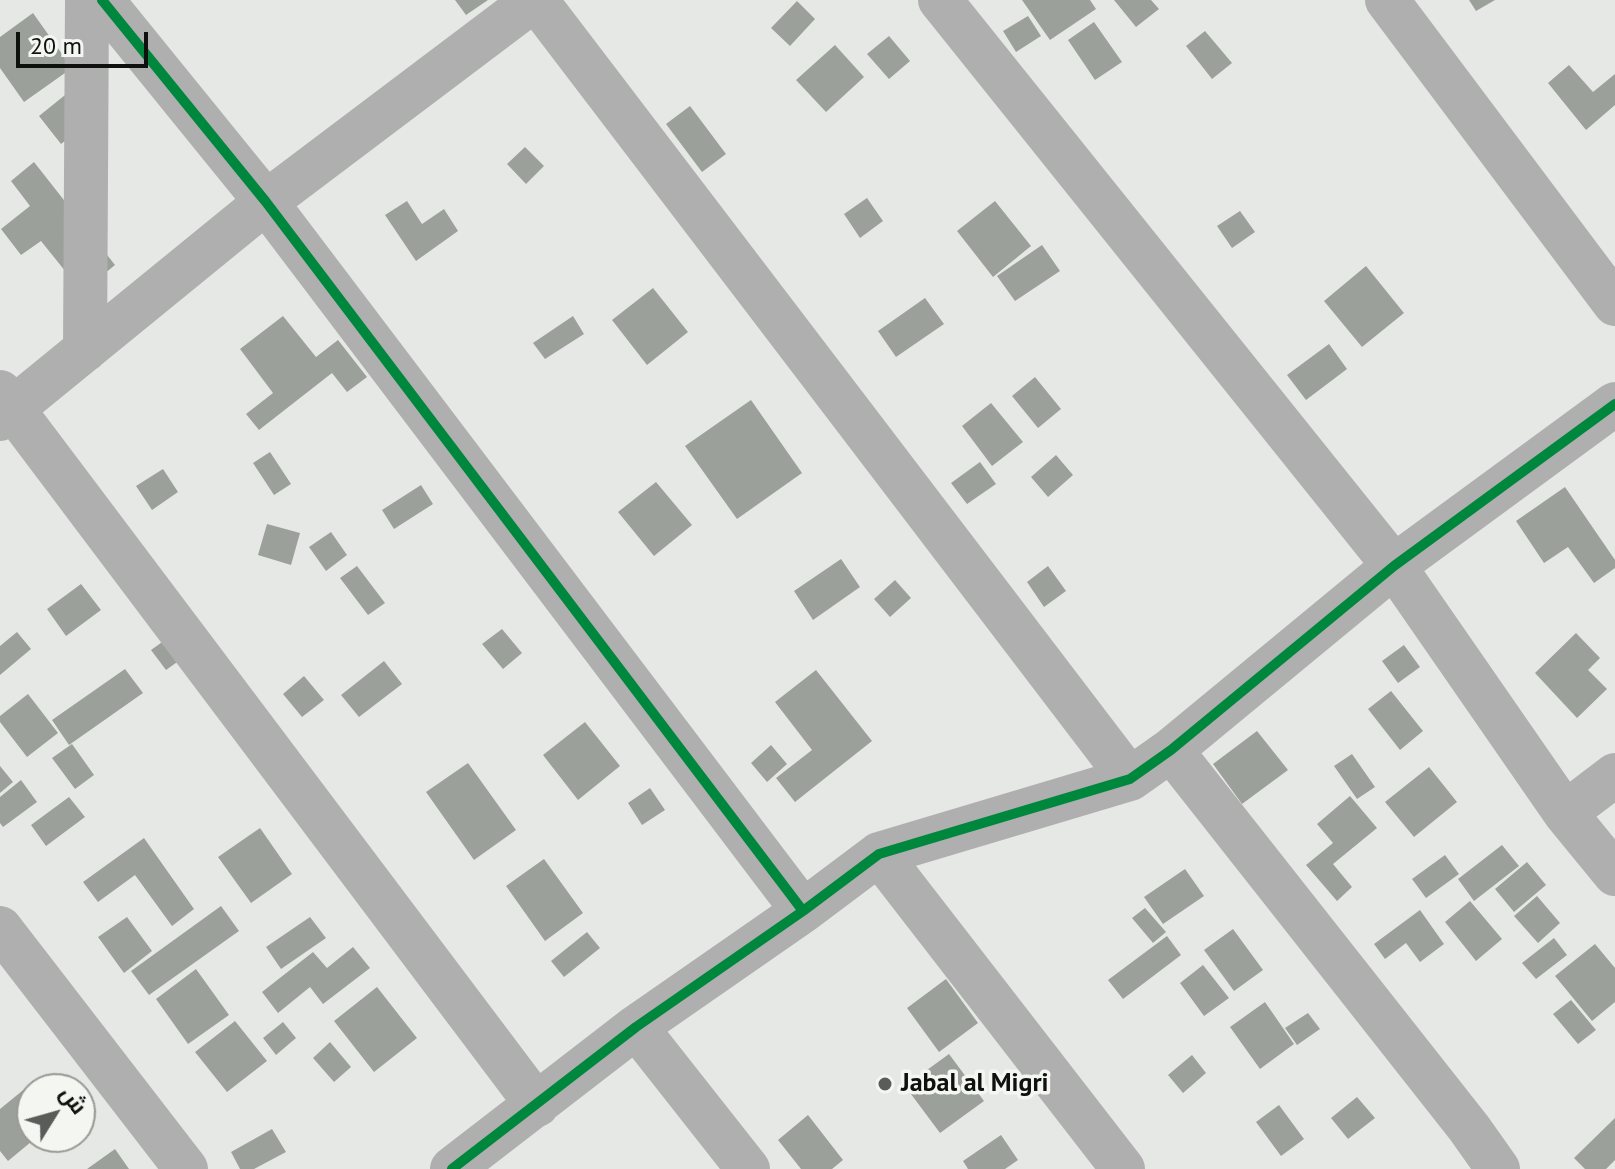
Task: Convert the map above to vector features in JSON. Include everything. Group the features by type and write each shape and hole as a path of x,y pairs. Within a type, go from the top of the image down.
{"street":[{"path":"85,350 87,0"},
{"path":"102,0 266,202 803,911"},
{"path":"537,1105 4,406 85,350 266,202 535,0 1130,779"},
{"path":"940,0 1394,566 1565,813 1615,874"},
{"path":"1387,0 1615,304"},
{"path":"452,1169 636,1027 879,854 1130,779 1171,750 1394,566 1615,404"},
{"path":"1171,750 1498,1169"},
{"path":"1565,813 1615,775"},
{"path":"879,854 1123,1169"},
{"path":"0,928 186,1169"},
{"path":"636,1027 748,1169"}],"building":[{"path":"455,0 488,0 466,15"},
{"path":"1022,0 1090,0 1096,9 1050,40"},
{"path":"1114,0 1151,0 1159,9 1136,27"},
{"path":"1469,0 1495,0 1476,11"},
{"path":"797,1 815,19 790,46 771,28"},
{"path":"33,13 72,68 24,102 0,68 0,37"},
{"path":"1028,16 1041,36 1016,52 1003,31"},
{"path":"1094,22 1122,62 1095,80 1068,40"},
{"path":"1205,31 1232,63 1212,79 1186,46"},
{"path":"889,36 910,61 889,79 867,54"},
{"path":"835,45 864,77 826,112 796,80"},
{"path":"1569,65 1593,92 1615,74 1615,105 1586,130 1548,83"},
{"path":"85,79 107,108 61,144 39,116"},
{"path":"690,106 726,154 702,172 666,124"},
{"path":"525,147 544,166 526,184 507,164"},
{"path":"34,162 115,265 82,292 41,241 21,255 1,229 30,206 11,181"},
{"path":"867,198 883,221 860,238 844,214"},
{"path":"407,201 422,224 444,209 458,231 416,261 385,215"},
{"path":"995,201 1031,246 993,277 957,231"},
{"path":"1240,211 1255,232 1232,248 1217,226"},
{"path":"1042,245 1060,271 1015,301 997,276"},
{"path":"1366,266 1404,313 1362,347 1324,301"},
{"path":"653,288 688,332 647,365 612,320"},
{"path":"925,298 944,324 896,357 878,331"},
{"path":"283,316 316,357 338,340 367,377 347,392 332,373 259,430 246,414 273,393 240,349"},
{"path":"573,316 584,334 545,359 533,343"},
{"path":"1329,344 1347,369 1306,400 1287,375"},
{"path":"1035,377 1061,409 1038,428 1012,396"},
{"path":"751,400 802,473 737,519 685,446"},
{"path":"991,403 1023,442 992,466 962,426"},
{"path":"270,452 291,484 274,495 253,463"},
{"path":"1056,455 1073,475 1048,497 1031,477"},
{"path":"980,462 996,484 967,504 951,483"},
{"path":"163,469 178,492 152,510 136,486"},
{"path":"656,482 692,525 654,556 618,512"},
{"path":"421,485 433,504 394,529 382,510"},
{"path":"1565,487 1615,560 1615,568 1594,583 1568,547 1544,563 1516,521"},
{"path":"267,524 300,533 291,565 258,555"},
{"path":"331,532 347,555 326,571 309,547"},
{"path":"841,559 860,587 813,620 794,591"},
{"path":"357,566 385,603 368,615 340,578"},
{"path":"1048,566 1066,591 1044,607 1027,582"},
{"path":"895,580 911,598 890,617 874,599"},
{"path":"81,584 101,610 66,636 47,609"},
{"path":"502,629 522,653 503,669 482,644"},
{"path":"179,630 194,650 166,670 151,650"},
{"path":"17,632 31,649 0,675 0,646"},
{"path":"1576,633 1600,658 1588,670 1607,689 1577,718 1535,673"},
{"path":"1404,645 1420,667 1398,683 1382,661"},
{"path":"384,661 402,684 359,717 341,695"},
{"path":"125,669 143,693 69,745 52,720"},
{"path":"816,670 872,741 795,802 776,778 812,750 775,702"},
{"path":"304,676 324,700 302,717 283,694"},
{"path":"1391,691 1423,731 1400,750 1368,709"},
{"path":"28,694 58,733 27,757 0,722 0,716"},
{"path":"585,722 620,766 578,800 543,755"},
{"path":"1257,731 1288,770 1242,804 1213,764"},
{"path":"72,744 94,775 75,789 52,758"},
{"path":"771,745 787,764 767,782 751,763"},
{"path":"1352,754 1375,787 1357,799 1334,766"},
{"path":"468,763 516,830 474,860 426,792"},
{"path":"0,766 13,782 0,793"},
{"path":"1429,767 1457,802 1414,837 1385,802"},
{"path":"21,780 37,802 3,827 0,823 0,797"},
{"path":"650,788 665,810 642,825 628,803"},
{"path":"1350,796 1377,828 1333,864 1352,887 1337,901 1306,865 1333,843 1317,824"},
{"path":"69,797 85,817 46,846 31,825"},
{"path":"260,828 292,874 251,903 218,857"},
{"path":"144,838 194,909 172,926 135,875 98,902 83,882"},
{"path":"1502,845 1519,866 1474,901 1458,879"},
{"path":"1445,855 1459,874 1426,898 1412,879"},
{"path":"544,859 583,913 545,941 506,886"},
{"path":"1527,862 1546,885 1514,912 1495,889"},
{"path":"1185,869 1204,896 1163,924 1144,897"},
{"path":"1537,896 1560,923 1538,943 1514,916"},
{"path":"1470,901 1502,939 1476,961 1445,922"},
{"path":"221,906 239,931 149,995 131,971"},
{"path":"1145,908 1166,932 1153,943 1132,918"},
{"path":"1420,910 1444,944 1420,962 1406,943 1385,959 1374,944"},
{"path":"127,917 152,951 124,973 98,937"},
{"path":"310,917 326,938 281,969 266,947"},
{"path":"1233,929 1263,970 1234,991 1204,950"},
{"path":"587,932 600,948 564,977 551,961"},
{"path":"1167,936 1181,955 1123,999 1108,980"},
{"path":"1554,938 1567,955 1536,979 1522,963"},
{"path":"1595,944 1615,968 1615,1002 1592,1021 1555,976"},
{"path":"353,947 370,968 323,1004 310,987 278,1013 262,992 313,952 327,968"},
{"path":"1203,965 1229,998 1204,1016 1180,983"},
{"path":"196,969 229,1015 188,1044 156,999"},
{"path":"946,979 978,1023 939,1052 907,1008"},
{"path":"377,987 417,1038 374,1072 334,1021"},
{"path":"1571,1000 1596,1030 1578,1044 1553,1014"},
{"path":"1265,1002 1294,1044 1260,1069 1230,1027"},
{"path":"1308,1013 1320,1029 1297,1045 1285,1028"},
{"path":"235,1021 267,1061 227,1092 195,1052"},
{"path":"283,1022 296,1038 276,1055 263,1038"},
{"path":"330,1042 351,1067 334,1082 313,1058"},
{"path":"949,1054 984,1101 940,1133 905,1086"},
{"path":"1192,1055 1206,1073 1183,1093 1168,1075"},
{"path":"16,1096 18,1153 8,1161 0,1151 0,1109"},
{"path":"1357,1097 1375,1118 1348,1139 1331,1118"},
{"path":"1279,1105 1304,1139 1281,1156 1256,1122"},
{"path":"808,1115 843,1160 832,1169 801,1169 778,1140"},
{"path":"1615,1118 1615,1160 1606,1169 1585,1169 1574,1158"},
{"path":"272,1129 286,1152 254,1169 240,1169 231,1152"},
{"path":"1001,1135 1018,1160 1005,1169 968,1169 963,1161"},
{"path":"115,1149 129,1169 87,1169"}],"cycle path":[{"path":"102,0 266,202 803,911"},
{"path":"452,1169 636,1027 879,854 1130,779 1171,750 1394,566 1615,404"}],"place":[{"name":"Jabal al Migri","path":"885,1084"}]}
